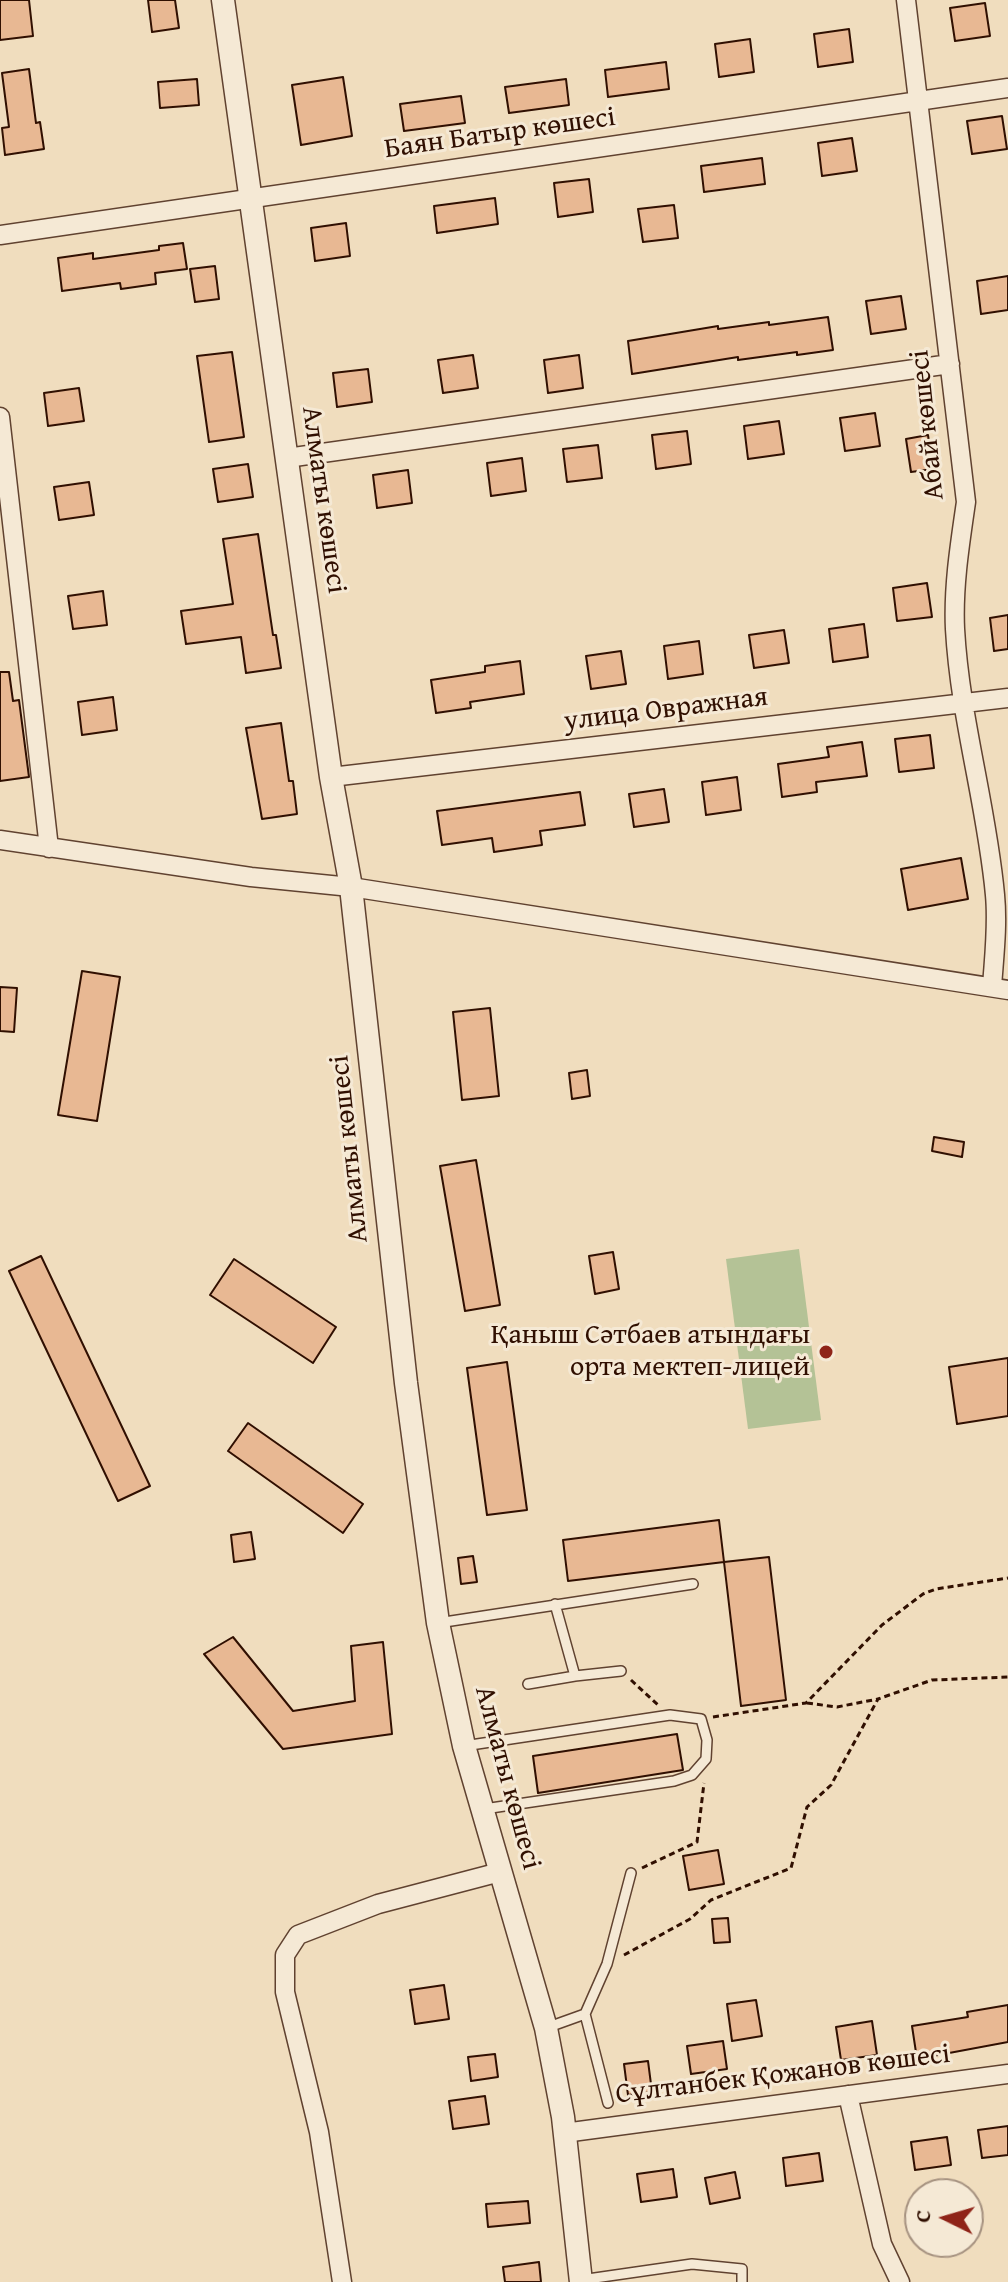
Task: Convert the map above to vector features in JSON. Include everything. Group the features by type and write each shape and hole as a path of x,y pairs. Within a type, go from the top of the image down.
{"street":[{"name":"Алматы көшесі","path":"223,0 331,777 351,887 406,1383 438,1623 464,1746 546,2028 564,2133 581,2281"},
{"name":"Абай көшесі","path":"906,0 966,502 958,553 955,628 964,703 988,835 1000,988"},
{"name":"Баян Батыр көшесі","path":"0,235 1008,88"},
{"path":"287,458 950,364"},
{"path":"0,417 49,848"},
{"name":"улица Овражная","path":"331,777 1008,698"},
{"path":"0,840 251,877 351,887 1000,988"},
{"path":"342,2282 319,2132 285,1992 285,1955 298,1935 378,1904 500,1872"},
{"name":"Сұлтанбек Қожанов көшесі","path":"564,2133 1008,2074"},
{"path":"848,2095 882,2244 900,2282"}],"lane":[{"path":"438,1623 693,1584"},
{"path":"555,1604 575,1676"},
{"path":"528,1684 621,1671"},
{"path":"464,1746 670,1715 701,1719 707,1740 706,1759 692,1775 674,1781 481,1809"},
{"path":"608,2103 585,2014 607,1964 631,1873"},
{"path":"546,2028 585,2014"},
{"path":"581,2281 692,2264 742,2269 742,2282"}],"path":[{"path":"806,1703 882,1625 923,1594 936,1589 1008,1578"},
{"path":"621,1671 670,1715"},
{"path":"701,1719 806,1703 837,1707 878,1699 932,1680 1008,1677"},
{"path":"607,1964 690,1919 711,1900 791,1868 807,1807 831,1785 878,1699"},
{"path":"631,1873 697,1842 706,1759"}],"green space":[{"path":"799,1249 821,1420 748,1429 726,1259"}],"building":[{"path":"0,0 29,0 33,36 0,40"},
{"path":"148,0 175,0 179,28 152,32"},
{"path":"985,3 990,36 955,41 950,8"},
{"path":"849,29 853,62 818,67 814,34"},
{"path":"750,39 754,72 719,77 715,44"},
{"path":"666,62 669,89 608,97 605,70"},
{"path":"29,69 36,123 40,122 44,149 5,155 2,128 9,127 2,73"},
{"path":"343,77 352,136 301,145 292,85"},
{"path":"197,79 199,105 160,108 158,82"},
{"path":"566,79 569,105 509,113 505,87"},
{"path":"461,96 465,123 404,131 400,104"},
{"path":"1002,116 1007,149 972,154 967,121"},
{"path":"852,138 857,171 822,176 818,143"},
{"path":"762,158 765,184 704,192 701,166"},
{"path":"589,179 593,212 558,217 554,183"},
{"path":"495,198 498,224 437,233 434,206"},
{"path":"674,205 678,238 643,242 638,209"},
{"path":"346,223 350,256 315,261 311,228"},
{"path":"183,243 187,269 155,273 156,284 121,289 120,283 62,291 58,258 93,253 93,259 159,250 159,246"},
{"path":"215,266 219,299 195,302 190,269"},
{"path":"1008,276 1008,310 981,314 977,281"},
{"path":"901,296 906,329 871,334 866,301"},
{"path":"828,317 833,350 738,360 738,357 632,374 628,341 718,326 718,329 769,322 769,325"},
{"path":"232,352 244,437 209,442 197,356"},
{"path":"473,355 478,388 443,393 438,360"},
{"path":"579,355 583,388 548,393 544,360"},
{"path":"368,369 372,402 337,407 333,373"},
{"path":"79,388 84,421 48,426 44,393"},
{"path":"875,413 880,446 845,451 840,418"},
{"path":"779,421 784,454 748,459 744,426"},
{"path":"687,431 691,464 656,469 652,435"},
{"path":"928,435 933,469 911,472 906,439"},
{"path":"598,445 602,478 567,482 563,449"},
{"path":"522,458 526,491 491,496 487,463"},
{"path":"248,464 253,497 218,502 213,469"},
{"path":"408,470 412,503 377,508 373,475"},
{"path":"89,482 94,515 59,520 54,487"},
{"path":"258,534 281,668 246,673 241,637 186,644 181,611 233,604 223,539"},
{"path":"927,583 932,617 897,621 893,588"},
{"path":"103,591 107,625 73,629 68,596"},
{"path":"1008,615 1008,649 994,651 990,618"},
{"path":"864,624 868,657 833,662 829,629"},
{"path":"784,630 789,663 754,668 749,635"},
{"path":"699,641 703,674 668,679 664,646"},
{"path":"621,651 626,684 591,689 586,656"},
{"path":"520,661 524,694 470,702 471,708 436,713 431,680 485,672 485,666"},
{"path":"0,672 9,672 13,701 19,700 29,777 0,781"},
{"path":"113,697 117,730 82,735 78,702"},
{"path":"281,723 297,814 262,819 246,728"},
{"path":"930,735 934,768 899,772 895,739"},
{"path":"862,742 867,776 816,782 817,792 782,797 778,764 829,757 827,747"},
{"path":"737,777 741,810 706,815 702,782"},
{"path":"664,789 669,822 634,827 629,794"},
{"path":"580,792 585,825 540,831 542,845 494,852 492,838 442,845 437,811"},
{"path":"961,858 968,899 908,910 901,869"},
{"path":"82,971 120,977 97,1121 58,1115"},
{"path":"0,987 17,988 14,1032 0,1031"},
{"path":"490,1008 499,1096 462,1100 453,1012"},
{"path":"587,1070 590,1096 572,1099 569,1073"},
{"path":"934,1137 964,1142 962,1157 932,1151"},
{"path":"476,1160 500,1305 465,1311 440,1166"},
{"path":"613,1252 619,1289 595,1294 589,1256"},
{"path":"41,1256 150,1486 118,1501 9,1271"},
{"path":"234,1259 336,1327 313,1363 210,1295"},
{"path":"1008,1358 1008,1416 957,1424 949,1367"},
{"path":"507,1362 527,1510 487,1515 467,1368"},
{"path":"248,1423 363,1504 343,1533 228,1451"},
{"path":"719,1520 724,1562 568,1581 563,1540"},
{"path":"251,1532 255,1559 234,1562 231,1535"},
{"path":"473,1556 477,1582 461,1584 458,1558"},
{"path":"769,1557 786,1700 741,1706 724,1562"},
{"path":"233,1637 293,1711 355,1701 351,1646 383,1642 392,1734 283,1749 204,1654"},
{"path":"677,1734 683,1770 538,1793 533,1756"},
{"path":"718,1850 724,1884 689,1890 683,1856"},
{"path":"728,1918 730,1942 714,1943 712,1919"},
{"path":"444,1985 449,2019 415,2024 410,1990"},
{"path":"756,2000 762,2036 732,2041 727,2004"},
{"path":"1008,2005 1008,2042 917,2059 912,2026 968,2017 967,2012"},
{"path":"872,2021 877,2055 841,2060 836,2027"},
{"path":"723,2041 727,2069 691,2074 687,2046"},
{"path":"495,2054 498,2077 471,2081 468,2057"},
{"path":"648,2061 652,2092 628,2095 624,2064"},
{"path":"485,2096 489,2124 453,2129 449,2101"},
{"path":"1008,2126 1008,2155 982,2158 978,2130"},
{"path":"947,2137 951,2165 915,2170 911,2142"},
{"path":"819,2153 823,2181 786,2186 783,2158"},
{"path":"673,2169 677,2197 641,2202 637,2174"},
{"path":"735,2172 740,2198 710,2204 705,2178"},
{"path":"528,2201 530,2223 488,2227 486,2204"},
{"path":"539,2262 541,2282 505,2282 503,2267"}],"place":[{"name":"Қаныш Сәтбаев атындағы орта мектеп-лицей","path":"826,1352"}]}
